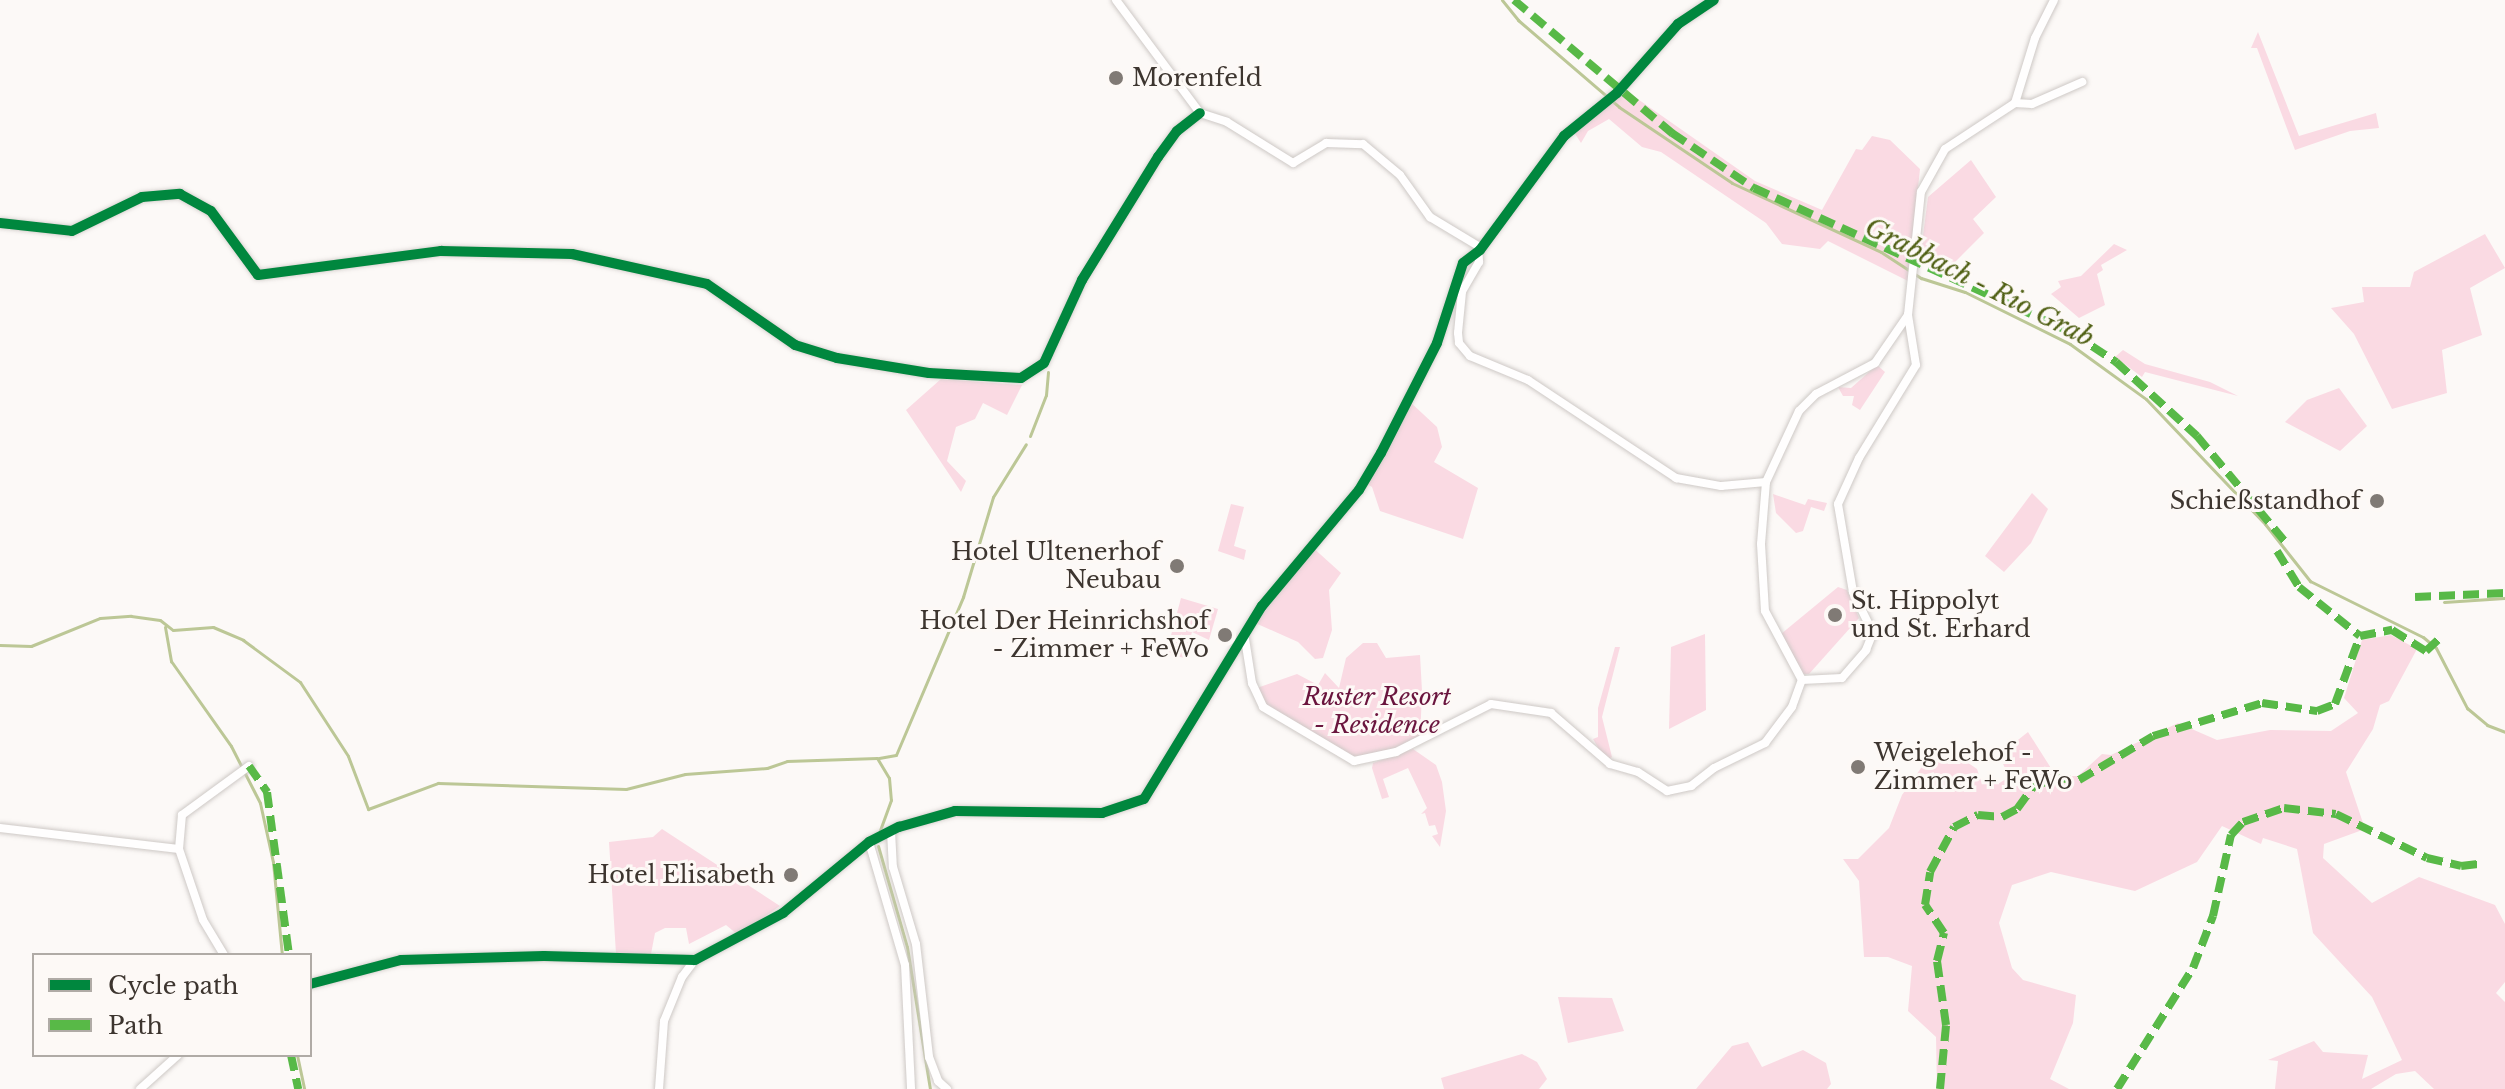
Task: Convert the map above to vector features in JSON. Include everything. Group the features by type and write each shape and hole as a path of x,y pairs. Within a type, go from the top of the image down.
{"street":[{"path":"1116,0 1200,113 1227,122 1293,163 1326,143 1363,144 1400,176 1430,217 1480,250"},
{"path":"659,1089 664,1021 682,977 695,960 783,913 869,842 891,831 955,811 1102,813 1140,801 1285,573 1359,490 1437,343 1463,263 1480,250 1556,144 1617,93 1678,24 1714,0"},
{"path":"2015,103 2035,38 2054,0"},
{"path":"1802,680 1846,676 1873,633 1853,592 1838,504 1863,451 1914,372 1917,347 1908,315 1921,192 1932,164 1971,127 2015,103 2030,104 2082,82"},
{"path":"0,223 72,231 142,197 180,194 211,211 258,275 441,251 572,254 631,271 707,284 795,345 837,358 929,373 1021,378 1044,363 1082,280 1143,182 1177,131 1200,113"},
{"path":"1480,250 1479,262 1462,292 1458,333 1461,347 1470,356 1528,380 1676,478 1721,486 1766,482"},
{"path":"1245,638 1252,683 1263,707 1354,761 1396,752 1491,704 1517,705 1558,717 1577,740 1610,764 1638,772 1667,791 1691,786 1714,768 1765,743 1792,707 1802,680 1765,611 1761,544 1766,482 1799,411 1816,394 1875,363 1908,315"},
{"path":"223,953 203,920 179,849 182,815 249,766"},
{"path":"0,828 179,849"},
{"path":"891,831 893,867 916,944 929,1057 938,1081 947,1089"},
{"path":"869,842 905,965 911,1089"},
{"path":"312,983 401,960 529,956 695,960"},
{"path":"140,1089 176,1057"}],"green space":[{"path":"2258,32 2299,136 2376,113 2379,128 2350,131 2295,150 2257,48 2251,48"},
{"path":"1622,88 1755,181 1822,210 1856,149 1862,150 1872,136 1890,140 1920,169 1908,281 1828,241 1820,249 1782,244 1766,223 1661,152 1642,147 1609,119 1588,131 1581,143 1572,129"},
{"path":"1971,160 1996,197 1973,219 1984,233 1953,264 1921,251 1928,197"},
{"path":"2485,234 2505,268 2470,288 2482,335 2442,350 2447,393 2392,409 2354,334 2331,308 2364,302 2362,287 2410,287 2414,272"},
{"path":"2114,244 2127,250 2101,265 2103,270 2097,274 2105,305 2079,318 2051,294 2061,287 2058,281 2081,276"},
{"path":"2123,350 2145,364 2210,382 2238,396 2145,372 2142,377 2115,357"},
{"path":"1877,365 1885,372 1860,410 1852,405 1854,396 1843,396 1838,387 1851,388"},
{"path":"941,379 1022,385 1007,415 983,403 975,419 956,427 947,461 966,481 961,492 906,410"},
{"path":"2339,388 2367,426 2340,451 2285,422 2307,400"},
{"path":"1409,401 1437,427 1442,447 1434,462 1478,488 1463,539 1380,511 1372,487 1364,482"},
{"path":"2032,493 2048,509 2031,543 2004,572 1985,556"},
{"path":"1773,494 1805,505 1808,499 1827,503 1824,511 1811,507 1803,531 1796,533 1776,513"},
{"path":"1231,504 1244,507 1234,546 1246,550 1244,560 1218,551"},
{"path":"1310,545 1341,573 1329,590 1332,630 1323,658 1315,659 1298,642 1253,622"},
{"path":"1838,587 1847,590 1859,618 1809,674 1803,674 1781,634"},
{"path":"1181,598 1218,609 1209,640 1192,632 1185,658 1166,654"},
{"path":"1705,634 1706,710 1669,729 1671,647"},
{"path":"2391,635 2417,649 2389,701 2380,705 2373,729 2346,772 2365,829 2324,844 2323,858 2372,903 2419,877 2495,905 2505,924 2505,982 2496,993 2505,1002 2505,1089 2434,1089 2415,1071 2396,1074 2371,1089 2275,1089 2278,1061 2268,1060 2314,1041 2323,1052 2368,1055 2362,1079 2402,1060 2372,997 2313,933 2297,849 2263,838 2261,844 2222,826 2197,862 2135,891 2051,872 2012,885 1999,923 2012,968 2023,980 2076,995 2073,1023 2050,1079 2069,1089 1937,1089 1936,1037 1908,1011 1912,966 1888,957 1864,957 1859,881 1843,859 1858,859 1889,828 1902,795 1926,761 1961,758 1977,769 1982,784 1998,784 2009,777 1999,755 2028,732 2056,776 2078,776 2102,754 2111,755 2178,723 2217,740 2270,730 2331,731 2358,713 2344,698 2362,640"},
{"name":"Ruster Resort - Residence","path":"1363,643 1377,643 1386,658 1420,655 1422,691 1420,741 1361,763 1271,714 1254,689 1297,674 1318,685 1325,673 1339,688 1346,658"},
{"path":"1615,647 1620,647 1602,717 1612,757 1606,761 1593,739 1598,737 1598,708"},
{"path":"1413,749 1436,765 1442,782 1446,811 1440,847 1432,836 1438,834 1435,825 1429,826 1425,813 1421,814 1427,808 1408,768 1383,779 1389,797 1382,799 1372,768 1373,763"},
{"path":"662,829 780,906 738,935 726,925 689,944 686,928 665,928 655,933 651,954 616,954 609,842 653,837"},
{"path":"1558,997 1612,998 1624,1031 1568,1043"},
{"path":"1748,1042 1762,1067 1803,1050 1826,1063 1831,1084 1827,1089 1696,1089 1732,1046"},
{"path":"1522,1054 1537,1062 1547,1079 1539,1089 1444,1089 1441,1078"}],"waterway":[{"name":"Grabbach - Rio Grab","path":"1502,0 1518,20 1619,107 1732,183 1881,252 1921,278 1965,292 2070,344 2146,399 2265,524 2310,581 2423,637 2436,648 2467,708 2487,725 2505,732"},
{"path":"1030,436 1046,395 1048,372"},
{"path":"879,758 896,755 963,597 993,497 1026,444"},
{"path":"2444,602 2505,598"},
{"path":"0,645 31,646 100,618 131,616 160,620 173,630 213,627 243,640 300,682 348,756 368,809 438,783 626,789 685,774 767,768 787,761 877,758 889,778 891,800 880,831"},
{"path":"165,627 171,661 231,746 260,803 273,862 282,953"},
{"path":"878,846 907,947 930,1089"},
{"path":"297,1057 304,1089"}],"marked path":[{"path":"1514,0 1672,133 1754,188 2072,333 2116,362 2197,436 2286,543"},
{"path":"2277,551 2299,587 2360,636"},
{"path":"2415,597 2505,593"},
{"path":"1940,1089 1946,1025 1937,961 1944,933 1925,905 1930,872 1954,827 1978,815 2002,817 2017,809 2033,787 2055,778 2079,780 2153,736 2262,703 2317,711 2335,704 2360,636 2392,630 2426,651 2443,635"},
{"path":"249,766 267,792 289,953"},
{"path":"2117,1089 2193,968 2213,916 2231,835 2243,822 2284,808 2336,814 2427,858 2461,866 2478,864"},
{"path":"291,1057 298,1089"}],"cycle path":[{"path":"312,983 401,960 544,956 695,960 783,913 869,842 899,827 955,811 1102,813 1144,799 1262,606 1359,490 1437,343 1463,263 1480,250 1564,136 1617,93 1678,24 1714,0"},
{"path":"0,223 72,231 142,197 180,194 211,211 258,275 441,251 572,254 707,284 795,345 837,358 929,373 1021,378 1044,363 1082,280 1158,157 1177,131 1200,113"}],"place":[{"name":"Morenfeld","path":"1116,78"},
{"name":"Schießstandhof","path":"2377,501"},
{"name":"Hotel Ultenerhof Neubau","path":"1177,566"},
{"name":"St. Hippolyt und St. Erhard","path":"1835,615"},
{"name":"Hotel Der Heinrichshof - Zimmer + FeWo","path":"1225,635"},
{"name":"Weigelehof - Zimmer + FeWo","path":"1858,767"},
{"name":"Hotel Elisabeth","path":"791,875"}]}
